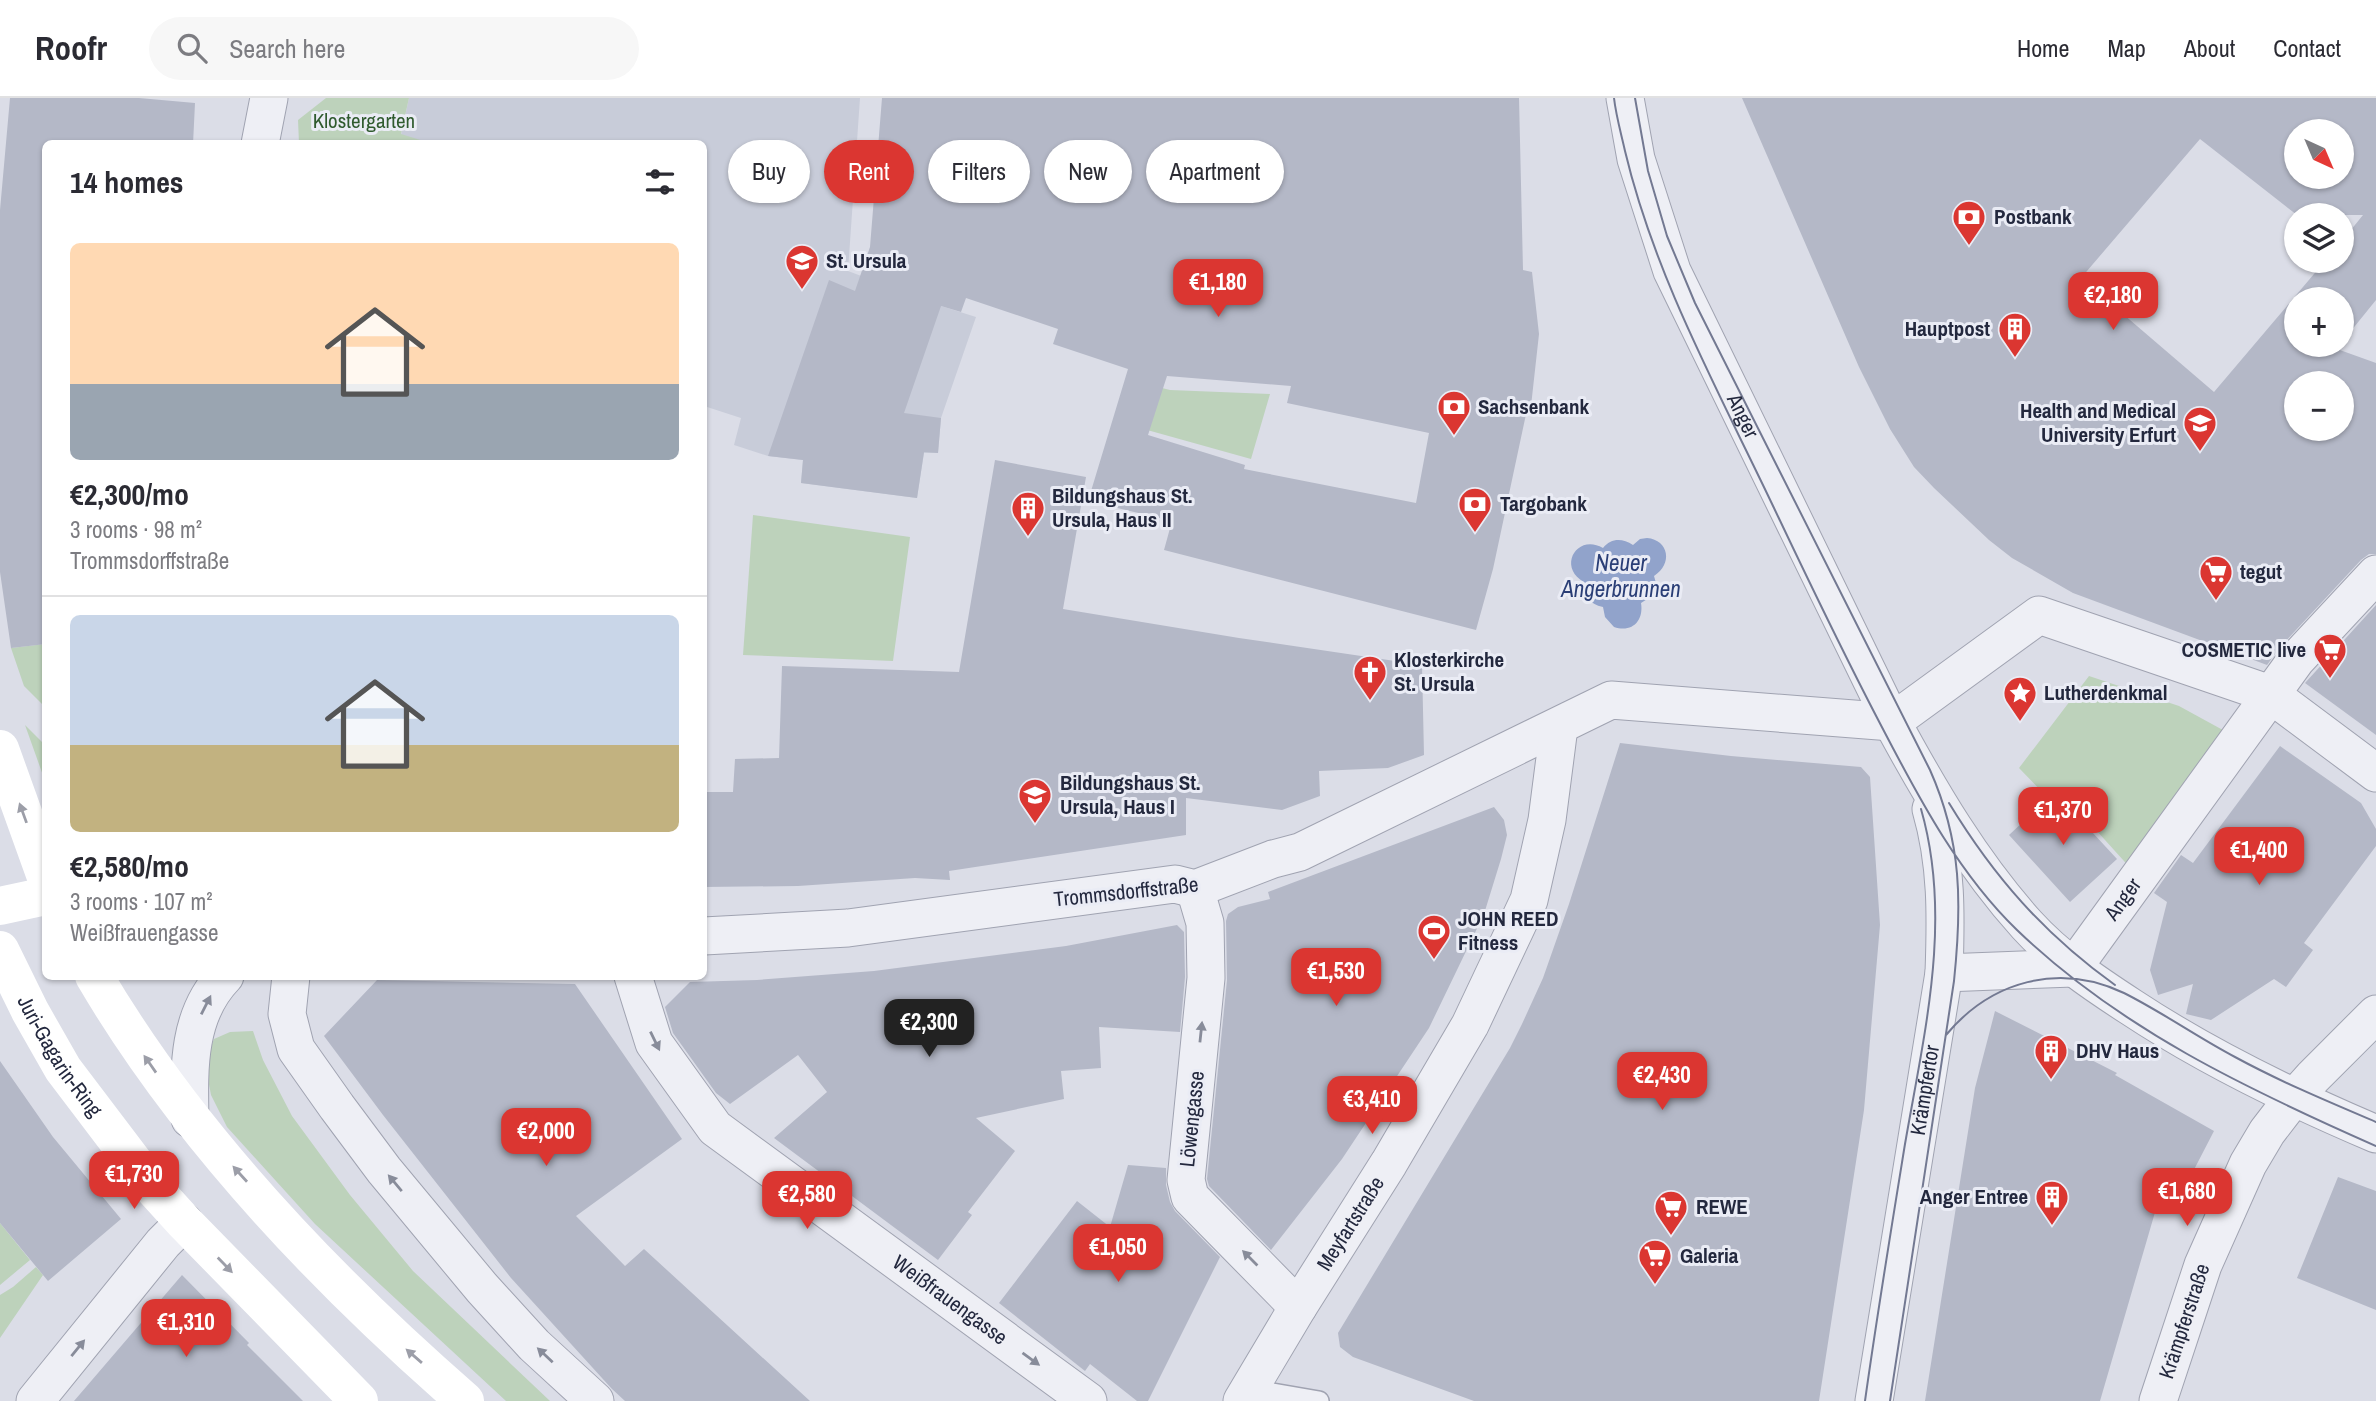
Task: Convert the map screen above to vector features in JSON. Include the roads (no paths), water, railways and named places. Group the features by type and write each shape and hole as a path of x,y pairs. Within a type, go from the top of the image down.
{"street":[{"path":"261,140 269,98"},
{"name":"Anger","path":"1625,98 1636,159 1672,271 1892,722 1922,778 1995,887 2029,927 2073,968 2163,1028 2234,1069 2376,1134"},
{"name":"Anger","path":"2073,968 2296,660 2376,574"},
{"path":"1559,727 1611,700 1892,722 2039,615 2270,694 2376,774"},
{"name":"Trommsdorffstraße","path":"707,936 848,928 1175,884 1195,889 1273,859 1300,852 1559,727"},
{"name":"Meyfartstraße","path":"1245,1395 1389,1163 1470,1025 1529,900 1548,820 1559,727"},
{"path":"0,749 42,866"},
{"name":"Krämpfertor","path":"1874,1401 1944,973 1947,907 1940,846 1922,778"},
{"path":"0,886 42,894"},
{"name":"Löwengasse","path":"1195,889 1206,923 1206,978 1186,1180 1190,1197 1298,1307"},
{"path":"0,905 42,896"},
{"name":"Juri-Gagarin-Ring","path":"0,950 63,1069 154,1189 359,1401"},
{"path":"1944,973 2073,968"},
{"path":"96,980 123,1025 190,1119 312,1254 405,1348 465,1401"},
{"path":"190,1119 189,1062 192,1042 207,1001 222,980"},
{"path":"291,980 287,1014 296,1049 337,1107 384,1170 482,1288 534,1345 595,1401"},
{"name":"Weißfrauengasse","path":"634,980 654,1043 715,1128 1088,1401"},
{"name":"Krämpferstraße","path":"2158,1401 2203,1265 2248,1164 2267,1132 2294,1098 2376,1014"},
{"path":"36,1401 163,1243 184,1222"}],"lane":[{"path":"1245,1395 1319,1401"}],"water":[{"name":"Neuer Angerbrunnen","path":"1647,538 1660,543 1664,548 1664,565 1654,576 1656,583 1652,596 1641,603 1639,620 1631,627 1614,627 1605,617 1603,607 1594,604 1586,595 1584,582 1576,576 1571,561 1578,548 1585,545 1603,548 1617,540 1633,545 1640,539"}],"tram line":[{"path":"1614,98 1638,198 1653,244 1690,333 1856,677 1943,837 1977,886 2017,930 2057,965 2098,998 2142,1027 2233,1079 2376,1146"},
{"path":"1635,98 1648,171 1667,236 1695,303 1930,770 1941,797 1954,848 1958,899 1954,981 1890,1401"},
{"path":"1949,803 1984,855 2022,903 2065,945 2115,985"},
{"path":"1865,1401 1932,977 1935,893 1921,809"},
{"path":"1946,1035 1964,1016 1984,1001 2028,982 2051,978 2100,984 2138,1000 2252,1066 2376,1122"}],"place":[{"name":"Postbank","path":"1969,247"},
{"name":"St. Ursula","path":"802,291"},
{"name":"Hauptpost","path":"2015,359"},
{"name":"Sachsenbank","path":"1454,437"},
{"name":"Health and Medical University Erfurt","path":"2200,453"},
{"name":"Targobank","path":"1475,534"},
{"name":"Bildungshaus St. Ursula, Haus II","path":"1028,538"},
{"name":"tegut","path":"2216,602"},
{"name":"COSMETIC live","path":"2330,680"},
{"name":"Klosterkirche St. Ursula","path":"1370,702"},
{"name":"Lutherdenkmal","path":"2020,723"},
{"name":"Bildungshaus St. Ursula, Haus I","path":"1035,825"},
{"name":"JOHN REED Fitness","path":"1434,961"},
{"name":"DHV Haus","path":"2051,1081"},
{"name":"Anger Entree","path":"2052,1227"},
{"name":"REWE","path":"1671,1237"},
{"name":"Galeria","path":"1655,1286"}],"park label":[{"name":"Klostergarten","path":"364,121"}]}
